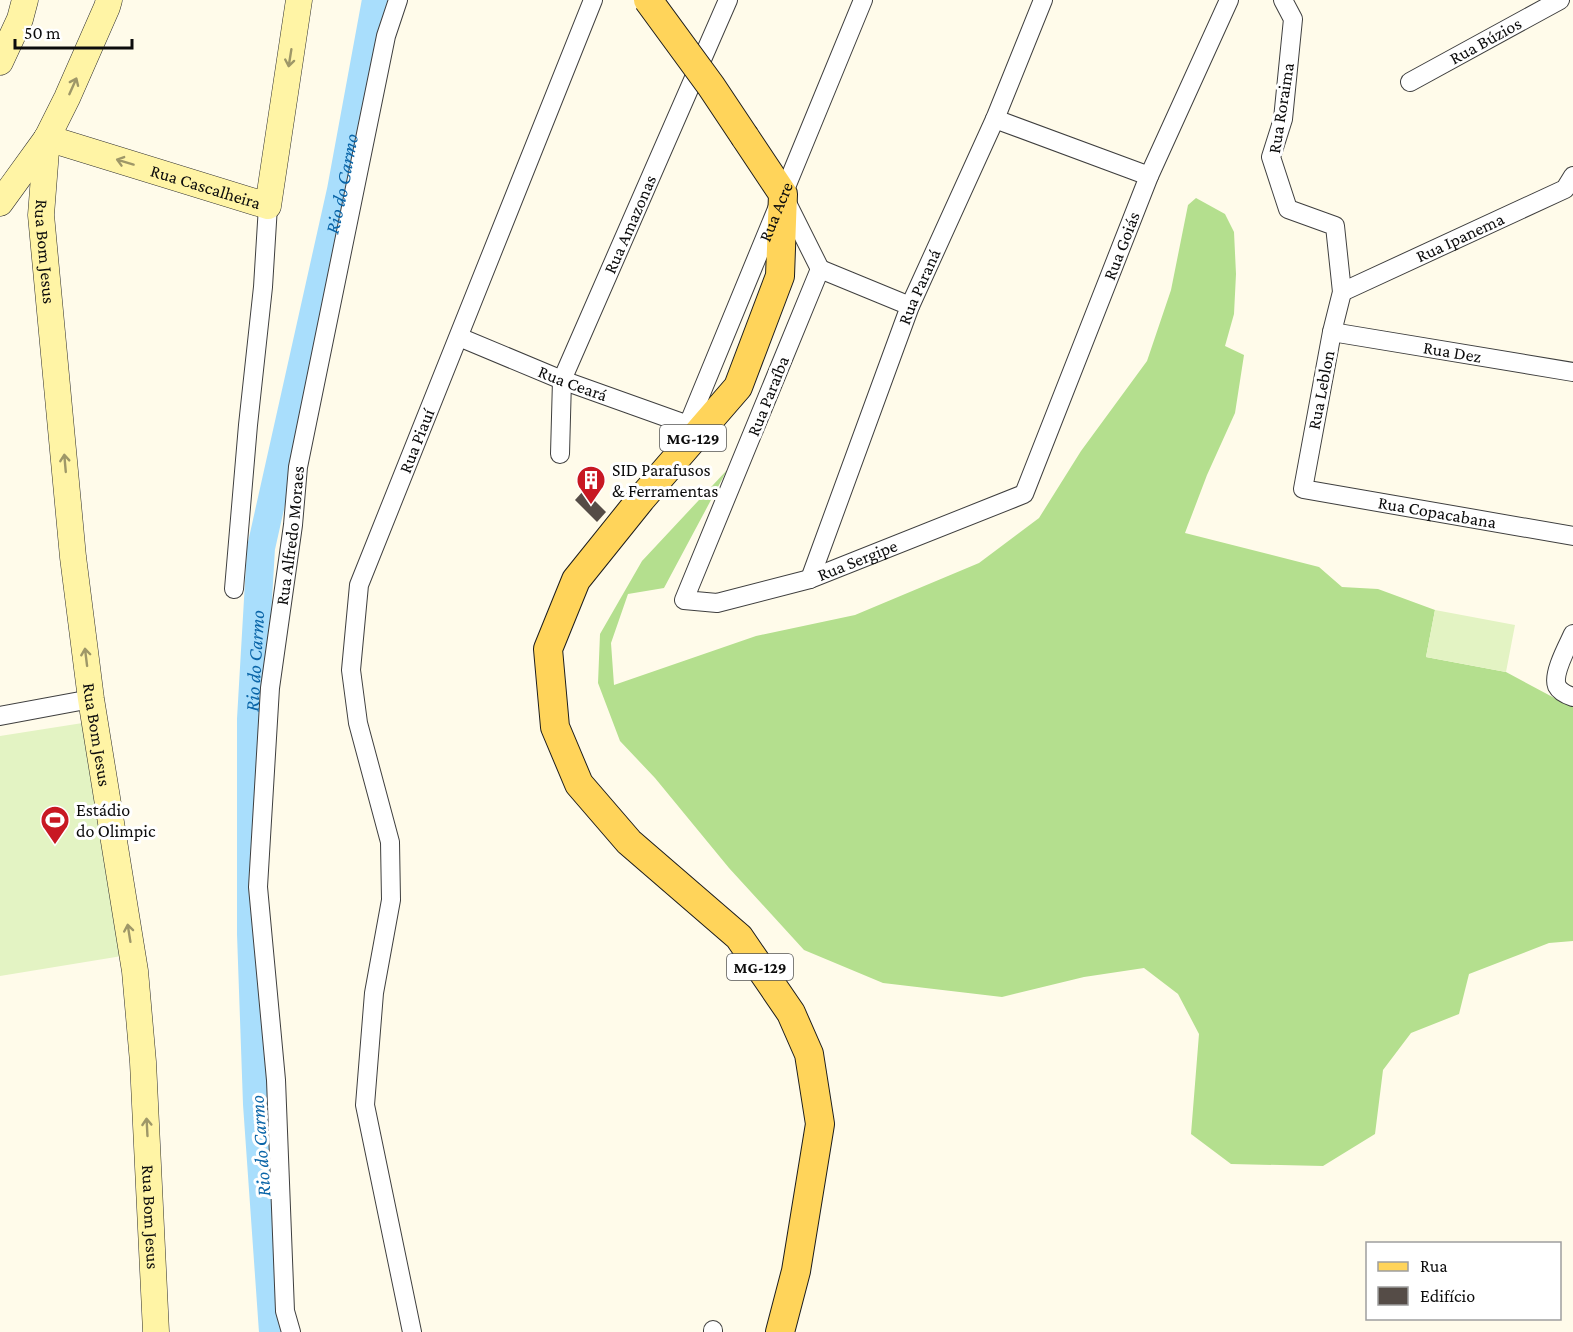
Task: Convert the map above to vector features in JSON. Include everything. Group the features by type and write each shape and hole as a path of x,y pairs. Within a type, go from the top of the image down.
{"main road":[{"path":"648,0 711,86 783,194"},
{"name":"MG-129","path":"780,1332 796,1271 820,1124 809,1054 791,1013 739,937 629,842 579,784 555,727 548,649 576,580 641,499 738,387 780,276 783,194"}],"street":[{"path":"0,62 20,19 25,0"},
{"path":"41,215 1,201 47,138 67,98 109,0"},
{"name":"Rua Cascalheira","path":"47,138 268,206 299,0"},
{"name":"Rua Alfredo Moraes","path":"291,1332 285,1311 276,1080 258,887 270,688 293,525 298,467 386,36 398,0"},
{"name":"Rua Amazonas","path":"560,454 562,380 728,0"},
{"name":"Rua Acre","path":"688,425 863,0"},
{"name":"Rua Paraná","path":"810,579 910,306 996,119 1043,0"},
{"name":"Rua Goiás","path":"1024,494 1149,176 1229,0"},
{"name":"Rua Roraima","path":"1283,0 1293,19 1283,119 1271,157 1288,209 1335,226 1342,292"},
{"name":"Rua Búzios","path":"1410,82 1560,0"},
{"name":"Rua Piauí","path":"412,1332 365,1105 374,993 391,900 390,842 358,723 351,670 359,585 459,337 586,2"},
{"path":"996,119 1149,176"},
{"name":"Rua Bom Jesus","path":"47,138 41,215 73,557 92,699 135,971 143,1062 156,1332"},
{"name":"Rua Ipanema","path":"1342,292 1565,189 1573,176"},
{"path":"783,194 820,269 910,306"},
{"path":"234,589 263,286 268,206"},
{"name":"Rua Paraíba","path":"684,600 820,269"},
{"name":"Rua Leblon","path":"1303,489 1332,332 1342,292"},
{"name":"Rua Dez","path":"1332,332 1573,372"},
{"name":"Rua Ceará","path":"459,337 562,380 688,425"},
{"name":"Rua Copacabana","path":"1303,489 1573,536"},
{"name":"Rua Sergipe","path":"684,600 717,603 810,579 1024,494"},
{"path":"1573,634 1556,676 1557,687 1573,697"},
{"path":"0,716 92,699"}],"green space":[{"path":"1196,198 1225,214 1234,232 1236,274 1234,314 1225,346 1244,355 1235,413 1207,475 1185,533 1319,567 1342,587 1378,589 1435,610 1426,657 1506,672 1560,701 1573,702 1573,941 1549,943 1469,974 1459,1014 1411,1033 1383,1070 1375,1134 1323,1166 1231,1164 1191,1134 1199,1034 1178,994 1144,968 1084,977 1002,997 883,983 804,950 729,868 655,778 620,741 598,683 600,634 642,561 727,470 664,588 628,594 611,643 614,685 756,636 855,615 979,563 1039,518 1081,451 1147,361 1171,290 1188,205"},
{"path":"1435,610 1515,625 1506,672 1426,657"},
{"name":"Estádio do Olimpic","path":"89,722 128,955 0,976 0,736"}],"building":[{"name":"SID Parafusos & Ferramentas","path":"584,490 606,512 597,522 575,500"}],"waterway":[{"name":"Rio do Carmo","path":"273,1332 257,1104 251,934 251,719 261,548 341,190 376,0"}],"place":[{"name":"SID Parafusos & Ferramentas","path":"591,506"},
{"name":"Estádio do Olimpic","path":"55,846"}]}
